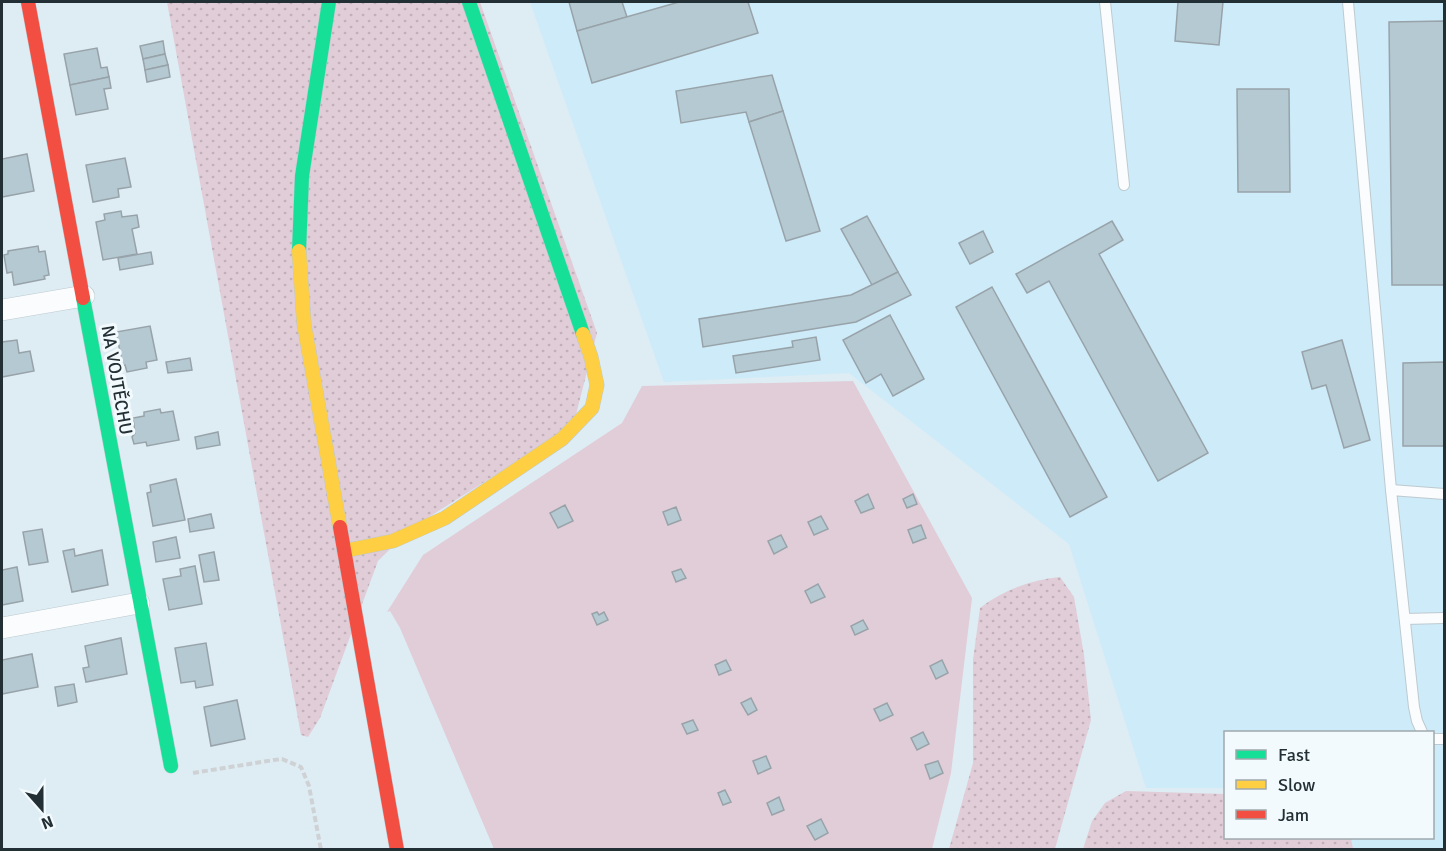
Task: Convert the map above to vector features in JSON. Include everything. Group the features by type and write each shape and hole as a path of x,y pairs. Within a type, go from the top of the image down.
{"street":[{"name":"NA VOJTĚCHU","path":"28,2 171,766"},
{"path":"329,2 302,176 299,260 304,324 397,849"},
{"path":"344,551 393,541 445,518 562,439 592,408 597,385 591,357 470,2"},
{"path":"2,310 84,296"},
{"path":"2,628 139,603"}],"lane":[{"path":"1105,2 1124,185"},
{"path":"1348,2 1391,490 1414,706 1422,731"},
{"path":"1391,490 1444,494"},
{"path":"1405,619 1444,618"}],"path":[{"path":"171,766 178,772 192,773 274,760 292,762 301,767 306,777 321,849"}],"shaded area":[{"path":"167,2 480,2 597,333 573,426 410,529 378,561 320,718 308,737 301,735"},
{"path":"530,2 1444,2 1444,849 1353,849 1351,839 1434,839 1434,731 1224,731 1224,788 1146,788 1069,544 849,373 664,382"},
{"path":"853,381 972,598 951,773 932,849 494,849 400,628 390,611 387,612 423,555 622,423 642,386"},
{"path":"1060,577 1074,597 1084,655 1091,720 1055,849 949,849 973,763 973,660 980,608 1018,587"},
{"path":"1126,791 1224,794 1224,839 1351,839 1353,849 1083,849 1092,821 1105,803"}],"building":[{"path":"569,2 622,2 627,17 577,31"},
{"path":"679,2 748,2 758,33 592,83 577,31"},
{"path":"1178,2 1223,2 1219,45 1175,41"},
{"path":"1444,21 1444,285 1392,285 1389,22"},
{"path":"163,41 165,54 143,59 140,46"},
{"path":"97,48 101,68 107,67 109,77 70,85 64,54"},
{"path":"165,54 168,65 145,70 143,59"},
{"path":"168,65 170,77 147,82 145,70"},
{"path":"772,75 783,111 749,122 746,112 681,123 676,91"},
{"path":"109,77 111,88 104,89 108,109 76,115 70,85"},
{"path":"1237,89 1289,89 1290,192 1238,192"},
{"path":"783,111 820,231 786,241 749,122"},
{"path":"27,154 34,191 2,197 2,159"},
{"path":"125,158 131,187 118,189 119,197 93,202 86,165"},
{"path":"121,211 122,217 137,215 139,227 132,229 137,254 103,260 96,222 105,220 104,214"},
{"path":"867,216 898,272 872,285 841,229"},
{"path":"1112,221 1123,240 1099,254 1208,453 1158,481 1049,281 1027,293 1016,274"},
{"path":"983,231 993,252 970,264 959,243"},
{"path":"38,246 39,252 45,251 49,275 44,276 45,279 14,285 12,272 7,273 4,255 8,254 8,251"},
{"path":"151,252 153,264 120,270 118,258"},
{"path":"898,272 911,295 856,322 703,347 699,319 851,295"},
{"path":"992,287 1107,497 1070,517 956,307"},
{"path":"890,315 924,379 893,396 881,374 866,383 843,340"},
{"path":"150,326 157,360 146,362 147,368 127,372 125,365 123,366 116,332"},
{"path":"816,337 820,360 736,373 733,356 793,347 792,341"},
{"path":"17,340 19,353 30,351 34,371 2,377 2,342"},
{"path":"1342,340 1370,440 1344,448 1326,385 1312,389 1302,352"},
{"path":"190,358 192,370 168,373 166,362"},
{"path":"1444,362 1444,446 1403,446 1403,363"},
{"path":"160,409 161,413 173,411 179,440 147,446 146,442 134,444 133,418 144,416 144,412"},
{"path":"218,432 220,445 197,449 195,437"},
{"path":"176,479 185,520 153,526 147,493 151,492 150,485"},
{"path":"868,494 874,508 861,513 855,501"},
{"path":"913,494 917,504 907,508 903,499"},
{"path":"565,505 573,521 558,528 550,513"},
{"path":"676,507 681,520 668,525 663,512"},
{"path":"211,514 214,528 190,532 188,519"},
{"path":"821,516 828,529 814,535 808,522"},
{"path":"921,525 926,538 913,543 908,530"},
{"path":"42,529 48,562 29,565 23,532"},
{"path":"781,535 787,547 774,554 768,541"},
{"path":"176,537 180,558 156,562 153,542"},
{"path":"74,549 75,556 102,550 108,585 72,592 63,551"},
{"path":"214,552 219,580 204,582 199,555"},
{"path":"195,566 202,604 169,610 163,579 181,576 180,569"},
{"path":"17,567 23,601 2,605 2,570"},
{"path":"681,569 686,578 676,582 672,572"},
{"path":"818,584 825,597 811,603 805,591"},
{"path":"597,612 599,615 604,612 608,620 597,625 592,614"},
{"path":"863,620 868,629 855,635 851,626"},
{"path":"121,638 127,674 86,682 83,668 89,667 85,646"},
{"path":"206,643 213,685 196,688 195,681 181,683 175,648"},
{"path":"32,654 38,687 2,694 2,660"},
{"path":"726,660 731,670 719,675 715,665"},
{"path":"942,660 948,673 936,679 930,666"},
{"path":"74,684 77,702 58,706 55,687"},
{"path":"751,698 757,710 748,715 741,703"},
{"path":"237,700 245,739 211,746 204,707"},
{"path":"887,703 893,715 880,721 874,709"},
{"path":"693,720 698,730 687,734 682,724"},
{"path":"923,732 929,744 917,750 911,738"},
{"path":"766,756 771,768 758,774 753,761"},
{"path":"938,761 943,773 930,779 925,765"},
{"path":"725,790 731,802 723,805 718,793"},
{"path":"779,797 784,810 772,815 767,803"},
{"path":"821,819 828,833 815,840 807,826"}],"traffic: fast":[{"path":"299,251 302,176 329,2"},
{"path":"469,2 583,334"},
{"path":"83,298 171,766"}],"traffic: slow":[{"path":"299,251 304,324 340,527"},
{"path":"344,551 393,541 445,518 562,439 592,408 597,385 583,334"}],"traffic: jam":[{"path":"28,2 83,298"},
{"path":"340,527 397,850"}]}
